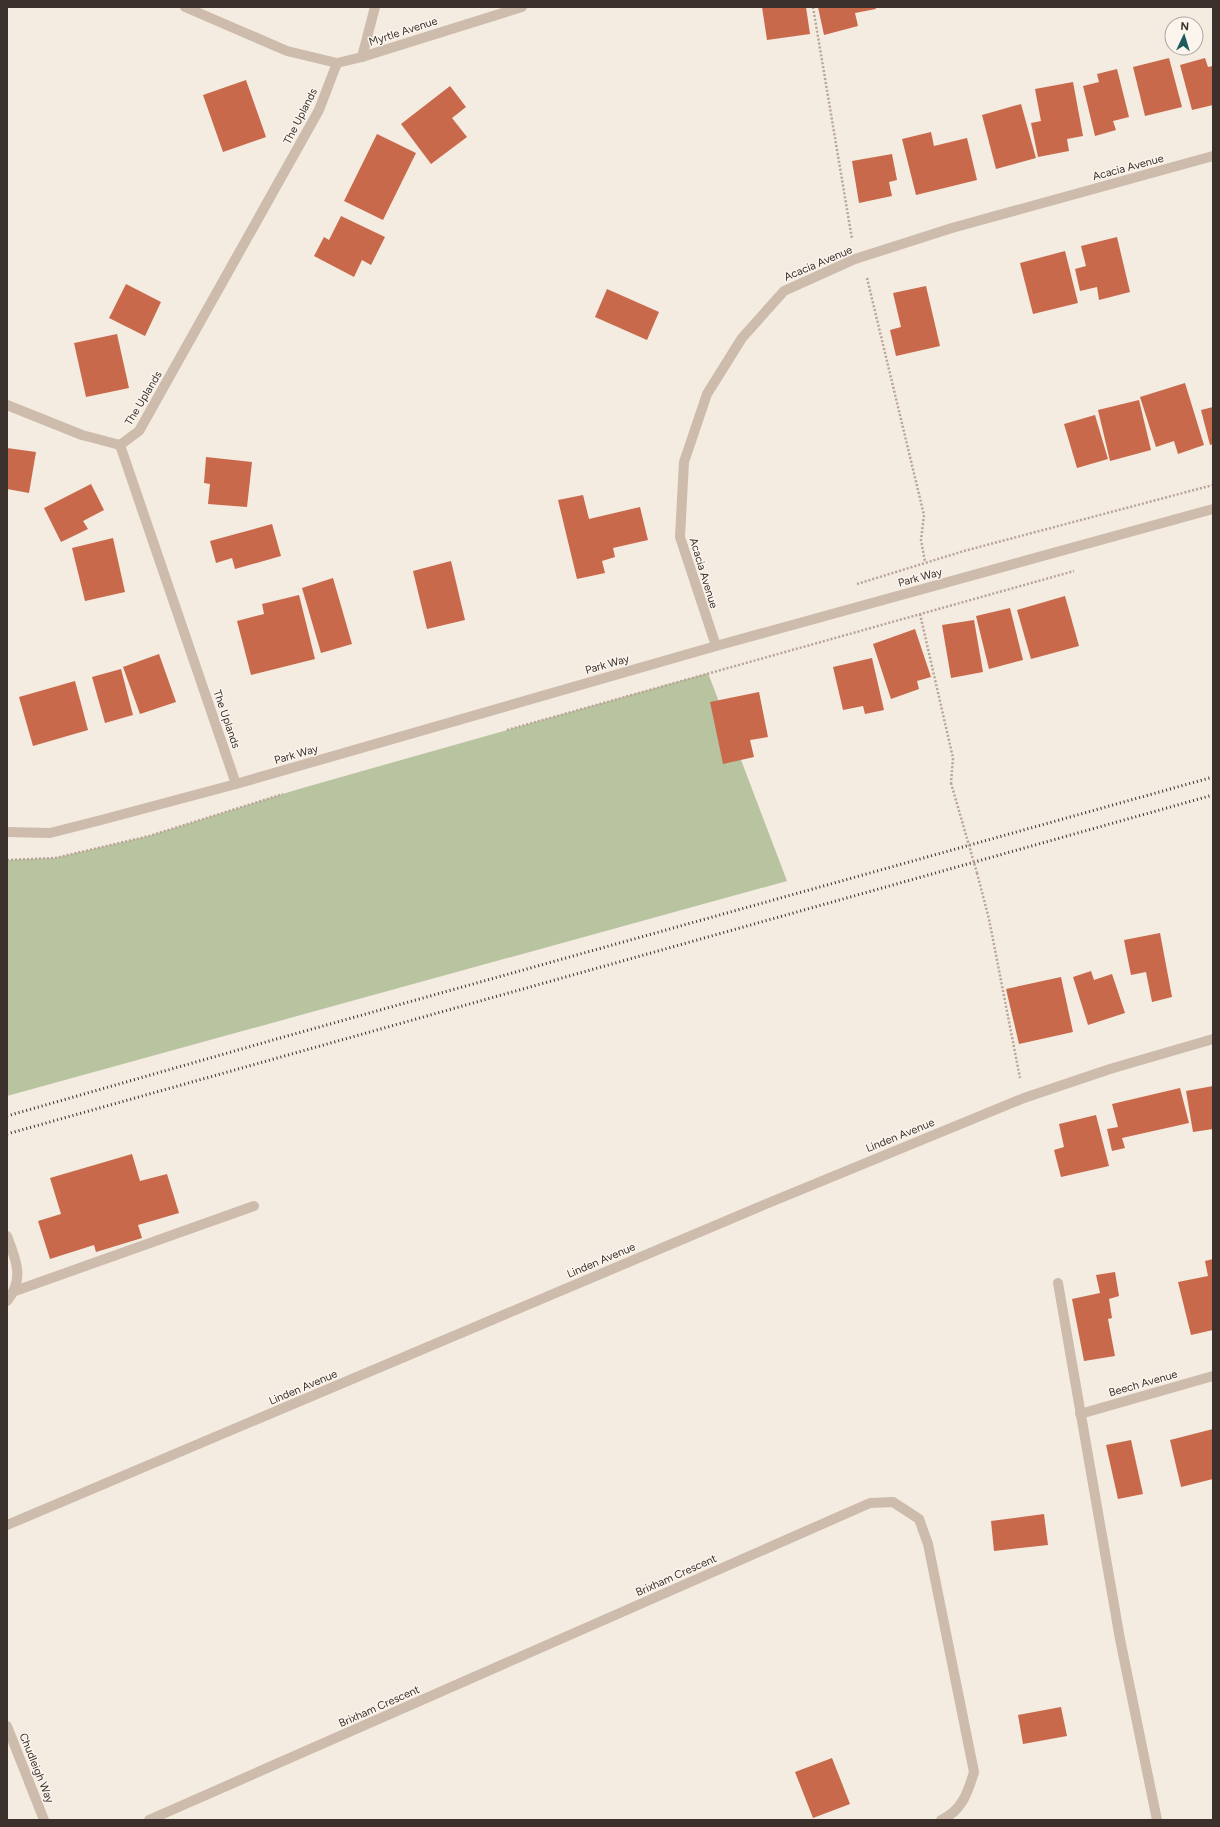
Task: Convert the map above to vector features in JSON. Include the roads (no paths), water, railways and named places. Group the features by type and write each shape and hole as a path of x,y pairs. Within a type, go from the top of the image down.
{"street":[{"path":"185,7 287,52 337,62"},
{"path":"362,57 375,7"},
{"name":"Myrtle Avenue","path":"337,62 362,57 522,7"},
{"name":"The Uplands","path":"236,784 120,445 139,431 319,110 337,62"},
{"name":"Acacia Avenue","path":"716,646 680,536 684,462 707,394 742,338 784,291 859,258 952,228 1213,156"},
{"path":"7,405 82,435 120,445"},
{"name":"Park Way","path":"7,832 50,832 236,784 716,646 1213,509"},
{"name":"Linden Avenue","path":"7,1525 758,1207 1024,1098 1110,1069 1213,1039"},
{"path":"15,1291 254,1206"},
{"path":"7,1236 16,1260 18,1277 15,1291 7,1301"},
{"path":"1058,1283 1120,1639 1157,1820"},
{"name":"Beech Avenue","path":"1080,1414 1213,1376"},
{"name":"Brixham Crescent","path":"149,1820 870,1503 892,1502 919,1519 928,1544 974,1772 966,1799 947,1817 941,1820"},
{"name":"Chudleigh Way","path":"7,1726 44,1820"}],"railway":[{"path":"7,1116 280,1038 1213,777"},
{"path":"7,1134 1213,795"}]}
